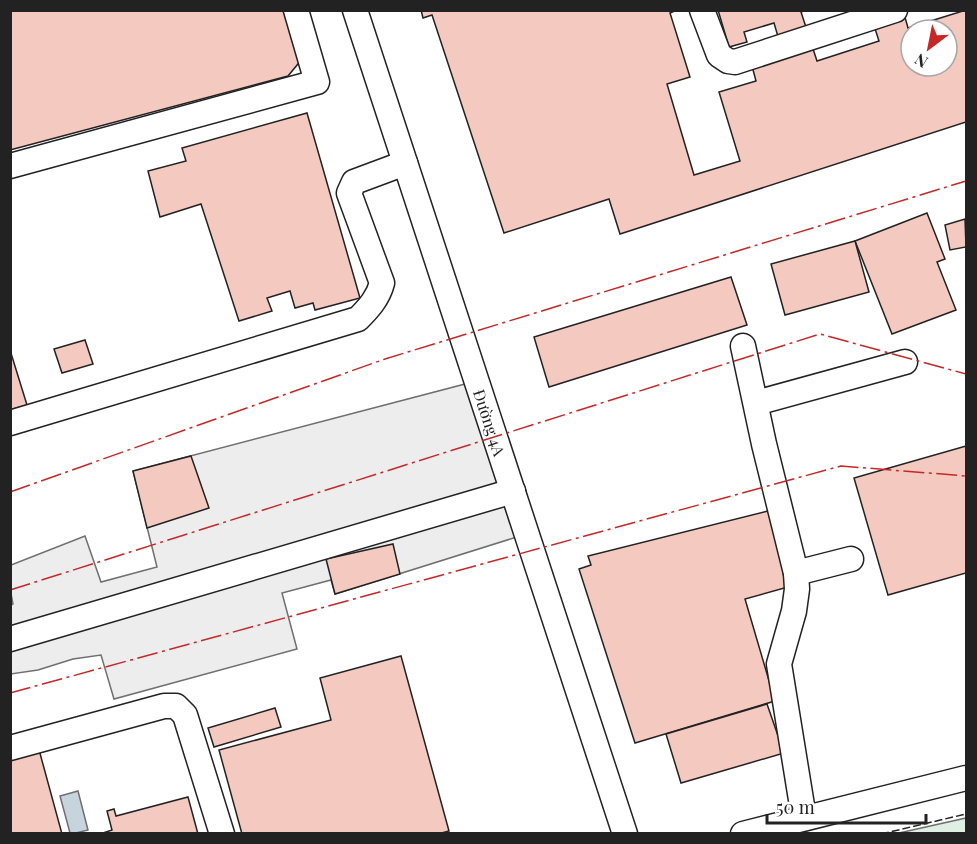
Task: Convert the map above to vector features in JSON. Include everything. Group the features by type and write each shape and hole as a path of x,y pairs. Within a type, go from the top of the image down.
{"street":[{"path":"10,166 317,82 296,10"},
{"name":"Đường 4A","path":"355,10 625,834"},
{"path":"702,10 719,55 728,61 735,62 895,10"},
{"path":"10,423 358,319 370,307 379,292 381,283 349,193 354,182 405,164"},
{"path":"743,346 764,444 796,573 797,589 794,611 779,664 804,818"},
{"path":"756,403 905,362"},
{"path":"10,639 513,491"},
{"path":"796,573 851,559"},
{"path":"10,748 165,706 176,706 185,715 222,834"},
{"path":"742,834 966,777"}],"green space":[{"path":"966,818 966,833 899,833"}],"shaded area":[{"path":"469,383 520,536 335,594 331,580 282,593 297,649 114,699 101,655 73,659 38,670 11,674 10,606 13,604 11,565 85,536 101,582 157,567 133,471"},
{"path":"78,791 88,830 70,833 60,796"}],"building":[{"path":"10,10 287,10 302,59 288,76 10,150"},
{"path":"421,10 677,10 670,13 690,77 667,84 694,175 740,161 719,92 756,81 752,66 784,57 774,23 744,32 747,42 729,47 718,10 806,10 801,12 817,61 879,41 869,10 903,10 905,18 899,18 899,78 959,78 959,18 940,18 966,10 966,122 620,234 609,199 504,233 432,15 423,18"},
{"path":"307,113 360,298 315,310 313,303 295,308 290,291 267,298 272,311 239,321 201,204 160,217 148,171 186,161 182,148"},
{"path":"927,213 945,259 937,262 956,310 892,334 855,241"},
{"path":"965,219 966,247 950,250 945,225"},
{"path":"855,241 869,292 785,315 771,264"},
{"path":"731,277 747,325 549,387 534,337"},
{"path":"85,340 93,364 62,373 54,349"},
{"path":"10,350 27,405 10,410"},
{"path":"966,446 966,573 888,595 854,478"},
{"path":"191,456 209,508 147,528 133,471"},
{"path":"768,511 788,587 745,599 775,701 635,743 579,569 591,565 588,556"},
{"path":"393,544 400,574 335,594 326,559"},
{"path":"401,656 449,831 438,834 242,834 219,750 331,720 320,678"},
{"path":"767,704 784,753 681,783 666,734"},
{"path":"275,708 281,727 214,747 208,728"},
{"path":"38,746 62,834 10,834 10,754"},
{"path":"188,797 198,834 100,834 112,830 107,811 114,809 116,816"}],"fence":[{"path":"881,834 966,814"}],"power":[{"path":"10,492 385,359 966,181"},
{"path":"10,590 820,334 966,374"},
{"path":"10,693 841,466 966,476"}]}
